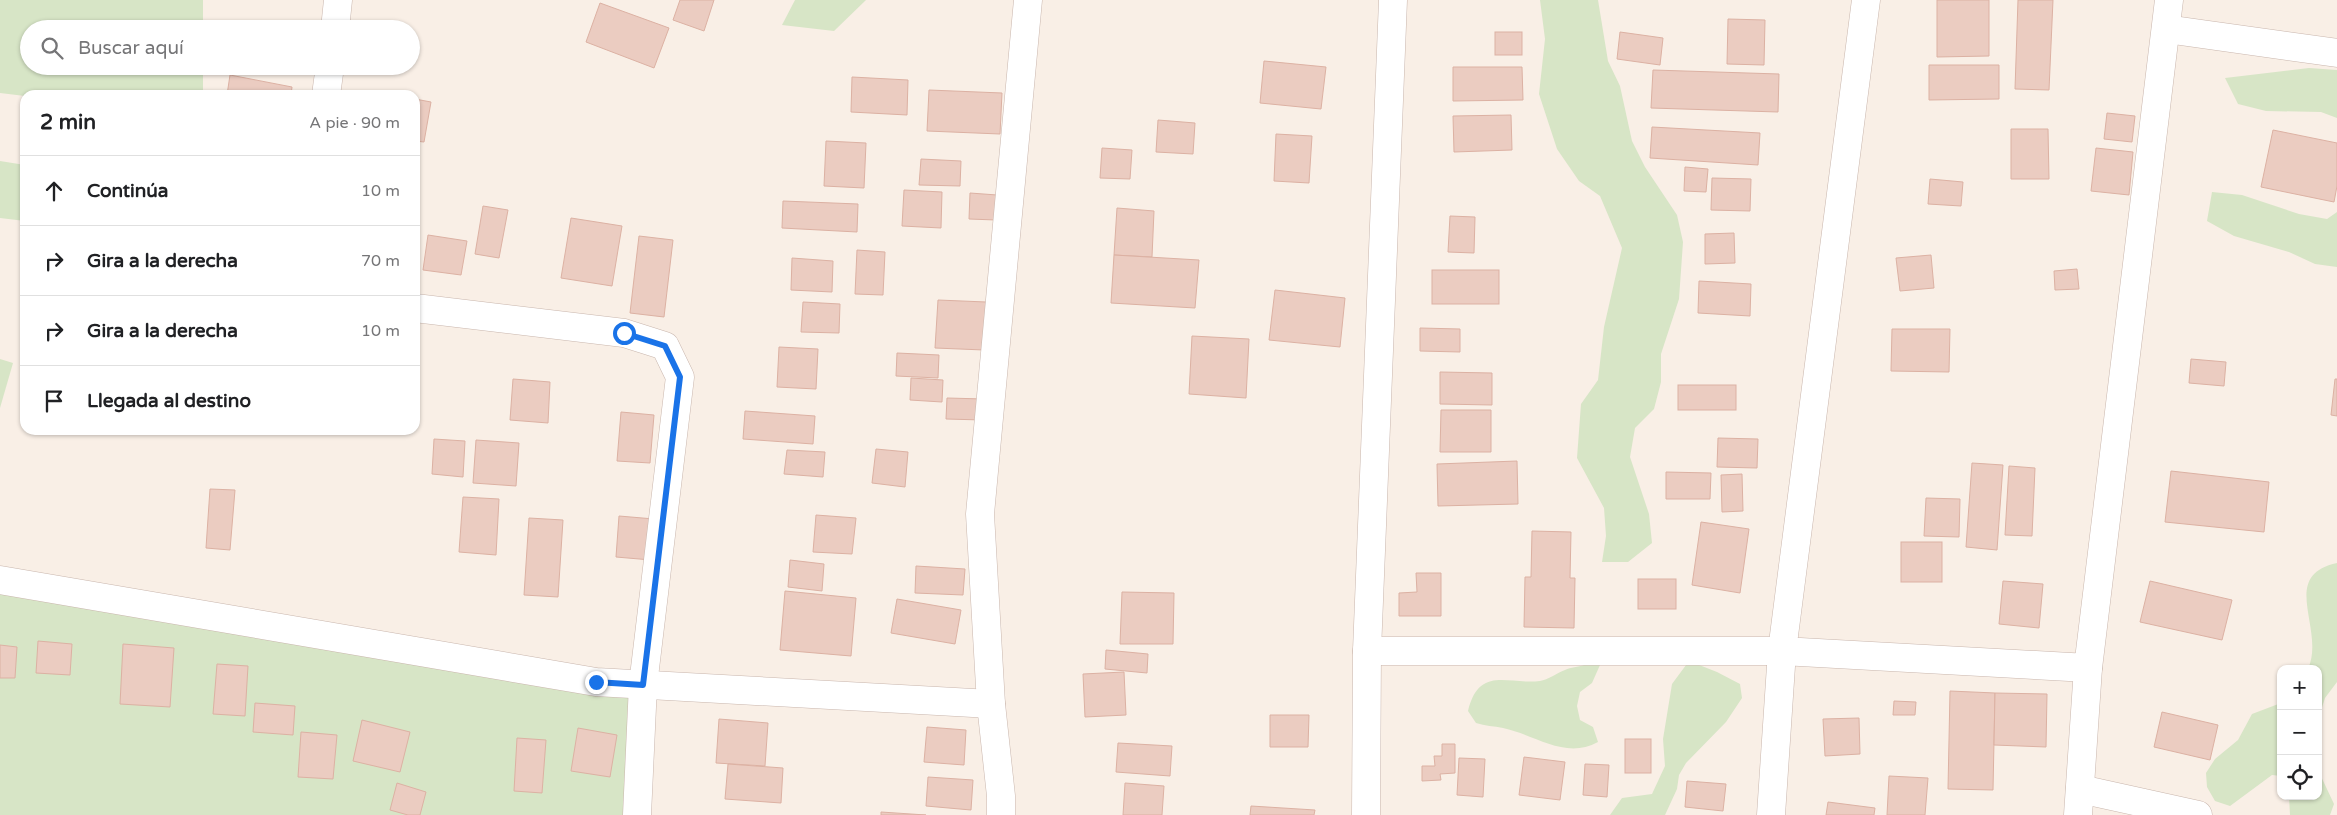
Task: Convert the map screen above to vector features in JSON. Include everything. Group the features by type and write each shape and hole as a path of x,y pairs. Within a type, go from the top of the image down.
{"street":[{"path":"336,20 338,0"},
{"path":"1001,815 1001,796 991,704 980,514 1028,0"},
{"path":"1366,815 1367,651 1393,0"},
{"path":"1771,815 1782,651 1866,0"},
{"path":"2169,0 2088,668 2079,802 2198,815"},
{"path":"2166,29 2337,53"},
{"path":"327,90 329,75"},
{"path":"420,309 624,333 665,346 680,377 643,685 637,815"},
{"path":"0,580 596,682 991,704"},
{"path":"1367,651 1782,651 2088,668"}],"green space":[{"path":"0,0 203,0 203,20 20,20 20,75 203,75 203,90 20,90 20,95 0,93"},
{"path":"795,0 866,0 834,31 782,25"},
{"path":"1540,0 1598,0 1608,61 1620,86 1632,141 1645,167 1677,215 1683,242 1679,299 1661,354 1661,382 1654,409 1635,428 1630,457 1649,514 1652,543 1628,562 1602,562 1606,536 1604,508 1577,458 1581,404 1598,380 1604,327 1622,248 1600,196 1579,181 1557,149 1539,94 1545,39"},
{"path":"2309,68 2337,70 2337,118 2321,112 2266,111 2238,104 2225,78"},
{"path":"0,161 20,164 20,220 0,218"},
{"path":"2212,192 2242,195 2299,214 2327,219 2337,212 2337,267 2315,264 2289,252 2234,236 2207,221"},
{"path":"0,359 13,363 0,408"},
{"path":"2337,563 2337,682 2325,698 2322,707 2322,665 2309,665 2312,653 2312,637 2307,606 2307,592 2310,579 2320,570"},
{"path":"0,579 643,685 627,815 0,815"},
{"path":"1689,661 1740,684 1742,698 1726,722 1686,763 1679,775 1677,789 1665,815 1610,815 1622,798 1652,794 1665,766 1663,739 1672,684"},
{"path":"1584,665 1600,665 1592,683 1580,692 1577,706 1580,720 1593,727 1598,742 1586,747 1562,747 1515,731 1476,723 1468,711 1479,687 1487,682 1496,680 1540,681 1567,669"},
{"path":"2277,705 2277,776 2272,775 2230,806 2215,801 2207,787 2206,773 2215,759 2238,740 2252,714"},
{"path":"2322,778 2334,804 2330,815 2290,815 2289,800 2322,800"}],"building":[{"path":"680,0 714,0 704,31 673,20"},
{"path":"1937,0 1989,0 1989,56 1937,57"},
{"path":"2018,0 2053,0 2049,90 2015,89"},
{"path":"600,3 669,28 654,68 586,42"},
{"path":"1728,19 1765,20 1764,65 1727,64"},
{"path":"1495,32 1522,32 1522,55 1495,55"},
{"path":"1620,32 1663,38 1660,65 1617,59"},
{"path":"1264,61 1326,67 1321,109 1260,103"},
{"path":"1929,65 1999,65 1999,99 1929,100"},
{"path":"1453,67 1522,67 1523,100 1453,101"},
{"path":"1653,70 1779,74 1778,112 1651,108"},
{"path":"230,75 292,87 292,90 228,90"},
{"path":"852,77 908,80 907,115 851,112"},
{"path":"929,90 1002,93 1000,134 927,131"},
{"path":"420,100 431,102 424,142 420,142"},
{"path":"2107,113 2135,116 2132,142 2104,139"},
{"path":"1511,115 1512,150 1454,152 1453,116"},
{"path":"1158,120 1195,123 1193,154 1156,152"},
{"path":"1652,127 1760,133 1758,165 1650,158"},
{"path":"2011,129 2048,129 2049,179 2011,179"},
{"path":"2273,130 2337,143 2337,186 2334,202 2261,187"},
{"path":"1276,134 1312,136 1309,183 1274,181"},
{"path":"826,141 866,143 864,188 824,186"},
{"path":"1102,148 1132,150 1130,179 1100,178"},
{"path":"2096,148 2133,152 2129,195 2091,191"},
{"path":"921,159 961,161 960,186 919,185"},
{"path":"1685,167 1708,169 1706,192 1684,191"},
{"path":"1712,178 1751,179 1750,211 1711,210"},
{"path":"1930,179 1963,182 1961,206 1928,204"},
{"path":"904,190 942,192 941,228 902,226"},
{"path":"970,193 997,195 996,220 969,219"},
{"path":"783,201 858,204 857,232 782,228"},
{"path":"483,206 508,210 499,258 475,254"},
{"path":"1117,208 1154,211 1152,257 1114,255"},
{"path":"1450,216 1475,217 1474,253 1448,252"},
{"path":"571,218 622,226 612,286 561,278"},
{"path":"1734,233 1735,263 1705,264 1705,234"},
{"path":"428,235 467,241 461,275 423,270"},
{"path":"639,236 673,240 664,317 630,313"},
{"path":"857,250 885,252 883,295 855,294"},
{"path":"1114,255 1199,260 1195,308 1111,303"},
{"path":"1931,255 1934,288 1900,291 1896,258"},
{"path":"792,258 833,261 832,292 791,290"},
{"path":"2077,269 2079,289 2055,290 2054,271"},
{"path":"1432,270 1499,270 1499,304 1432,304"},
{"path":"1699,281 1751,284 1750,316 1698,313"},
{"path":"1275,290 1345,298 1340,347 1269,340"},
{"path":"938,300 986,302 984,350 935,348"},
{"path":"803,302 840,304 839,333 801,332"},
{"path":"1420,328 1460,329 1460,352 1420,351"},
{"path":"1892,329 1950,329 1949,372 1891,371"},
{"path":"1192,336 1249,339 1246,398 1189,394"},
{"path":"779,347 818,349 816,389 777,387"},
{"path":"897,353 939,355 938,378 896,376"},
{"path":"2191,359 2226,362 2224,386 2189,383"},
{"path":"1440,372 1492,373 1492,405 1440,404"},
{"path":"911,378 943,380 942,402 910,400"},
{"path":"513,379 550,382 548,423 510,420"},
{"path":"2335,379 2337,379 2337,416 2331,415"},
{"path":"1678,385 1736,385 1736,410 1678,410"},
{"path":"947,398 984,399 983,420 946,419"},
{"path":"1441,410 1491,410 1491,452 1440,452"},
{"path":"745,411 815,416 813,444 743,439"},
{"path":"621,412 654,415 650,463 617,461"},
{"path":"1718,438 1758,439 1757,468 1717,467"},
{"path":"434,439 465,441 463,477 432,474"},
{"path":"476,440 519,443 516,486 473,483"},
{"path":"876,449 908,452 905,487 872,483"},
{"path":"787,450 825,452 823,477 784,474"},
{"path":"1517,461 1518,504 1438,506 1437,464"},
{"path":"1972,463 2003,465 1997,550 1966,547"},
{"path":"2009,466 2035,468 2032,536 2005,535"},
{"path":"2171,471 2269,482 2264,532 2165,522"},
{"path":"1666,472 1711,473 1710,499 1666,499"},
{"path":"1742,474 1743,511 1722,512 1721,475"},
{"path":"210,489 235,490 230,550 206,548"},
{"path":"463,497 499,499 496,555 459,552"},
{"path":"1926,498 1960,499 1959,537 1924,536"},
{"path":"816,515 856,518 852,554 813,552"},
{"path":"619,516 654,519 651,560 616,557"},
{"path":"529,518 563,520 558,597 524,595"},
{"path":"1701,522 1749,529 1740,593 1692,585"},
{"path":"1532,531 1571,532 1570,578 1575,578 1574,628 1524,627 1525,577 1531,577"},
{"path":"1901,542 1942,542 1942,582 1901,582"},
{"path":"790,560 824,564 822,591 788,587"},
{"path":"916,566 965,569 963,595 915,593"},
{"path":"1416,573 1441,573 1441,616 1399,616 1399,593 1417,592"},
{"path":"1638,579 1676,579 1676,609 1638,609"},
{"path":"2003,581 2043,584 2039,628 1999,624"},
{"path":"2150,581 2232,600 2222,640 2140,622"},
{"path":"785,591 856,598 851,656 780,650"},
{"path":"1122,592 1174,593 1173,644 1120,644"},
{"path":"897,599 961,610 955,644 891,633"},
{"path":"38,641 72,644 70,675 36,673"},
{"path":"123,644 174,648 170,707 120,704"},
{"path":"0,645 17,647 15,678 0,678"},
{"path":"1106,650 1148,654 1147,673 1105,669"},
{"path":"217,664 248,666 245,716 213,714"},
{"path":"1124,672 1126,715 1085,717 1083,674"},
{"path":"1950,691 1995,693 1993,790 1948,789"},
{"path":"1995,693 2047,694 2046,747 1994,745"},
{"path":"1894,701 1916,702 1915,715 1893,715"},
{"path":"255,703 295,706 293,735 253,732"},
{"path":"2162,712 2218,725 2210,760 2154,747"},
{"path":"1270,715 1309,715 1308,747 1270,747"},
{"path":"1859,718 1860,754 1825,756 1823,719"},
{"path":"719,719 768,723 765,766 716,763"},
{"path":"362,720 410,732 400,772 353,761"},
{"path":"927,727 966,730 964,765 924,762"},
{"path":"578,728 617,735 610,777 571,771"},
{"path":"301,732 337,735 333,779 298,777"},
{"path":"517,738 546,740 542,793 514,791"},
{"path":"1625,739 1651,739 1651,773 1625,773"},
{"path":"1118,743 1172,746 1170,776 1116,772"},
{"path":"1442,744 1455,744 1455,773 1440,774 1441,780 1422,781 1422,766 1435,766 1434,756 1442,756"},
{"path":"1524,757 1565,762 1560,800 1519,795"},
{"path":"1459,758 1485,759 1483,797 1457,795"},
{"path":"728,764 783,768 781,803 725,799"},
{"path":"1585,764 1609,765 1607,797 1583,795"},
{"path":"1889,776 1928,778 1925,815 1887,815"},
{"path":"928,777 973,780 971,810 926,806"},
{"path":"1687,781 1726,784 1723,811 1685,807"},
{"path":"397,783 426,792 420,815 408,815 390,810"},
{"path":"1125,783 1164,786 1162,815 1123,815"},
{"path":"1828,802 1875,808 1874,815 1826,815"},
{"path":"1251,806 1315,810 1314,815 1250,815"},
{"path":"881,812 926,815 881,815"}],"route":[{"path":"596,682 643,685 680,377 665,346 624,333"}]}
